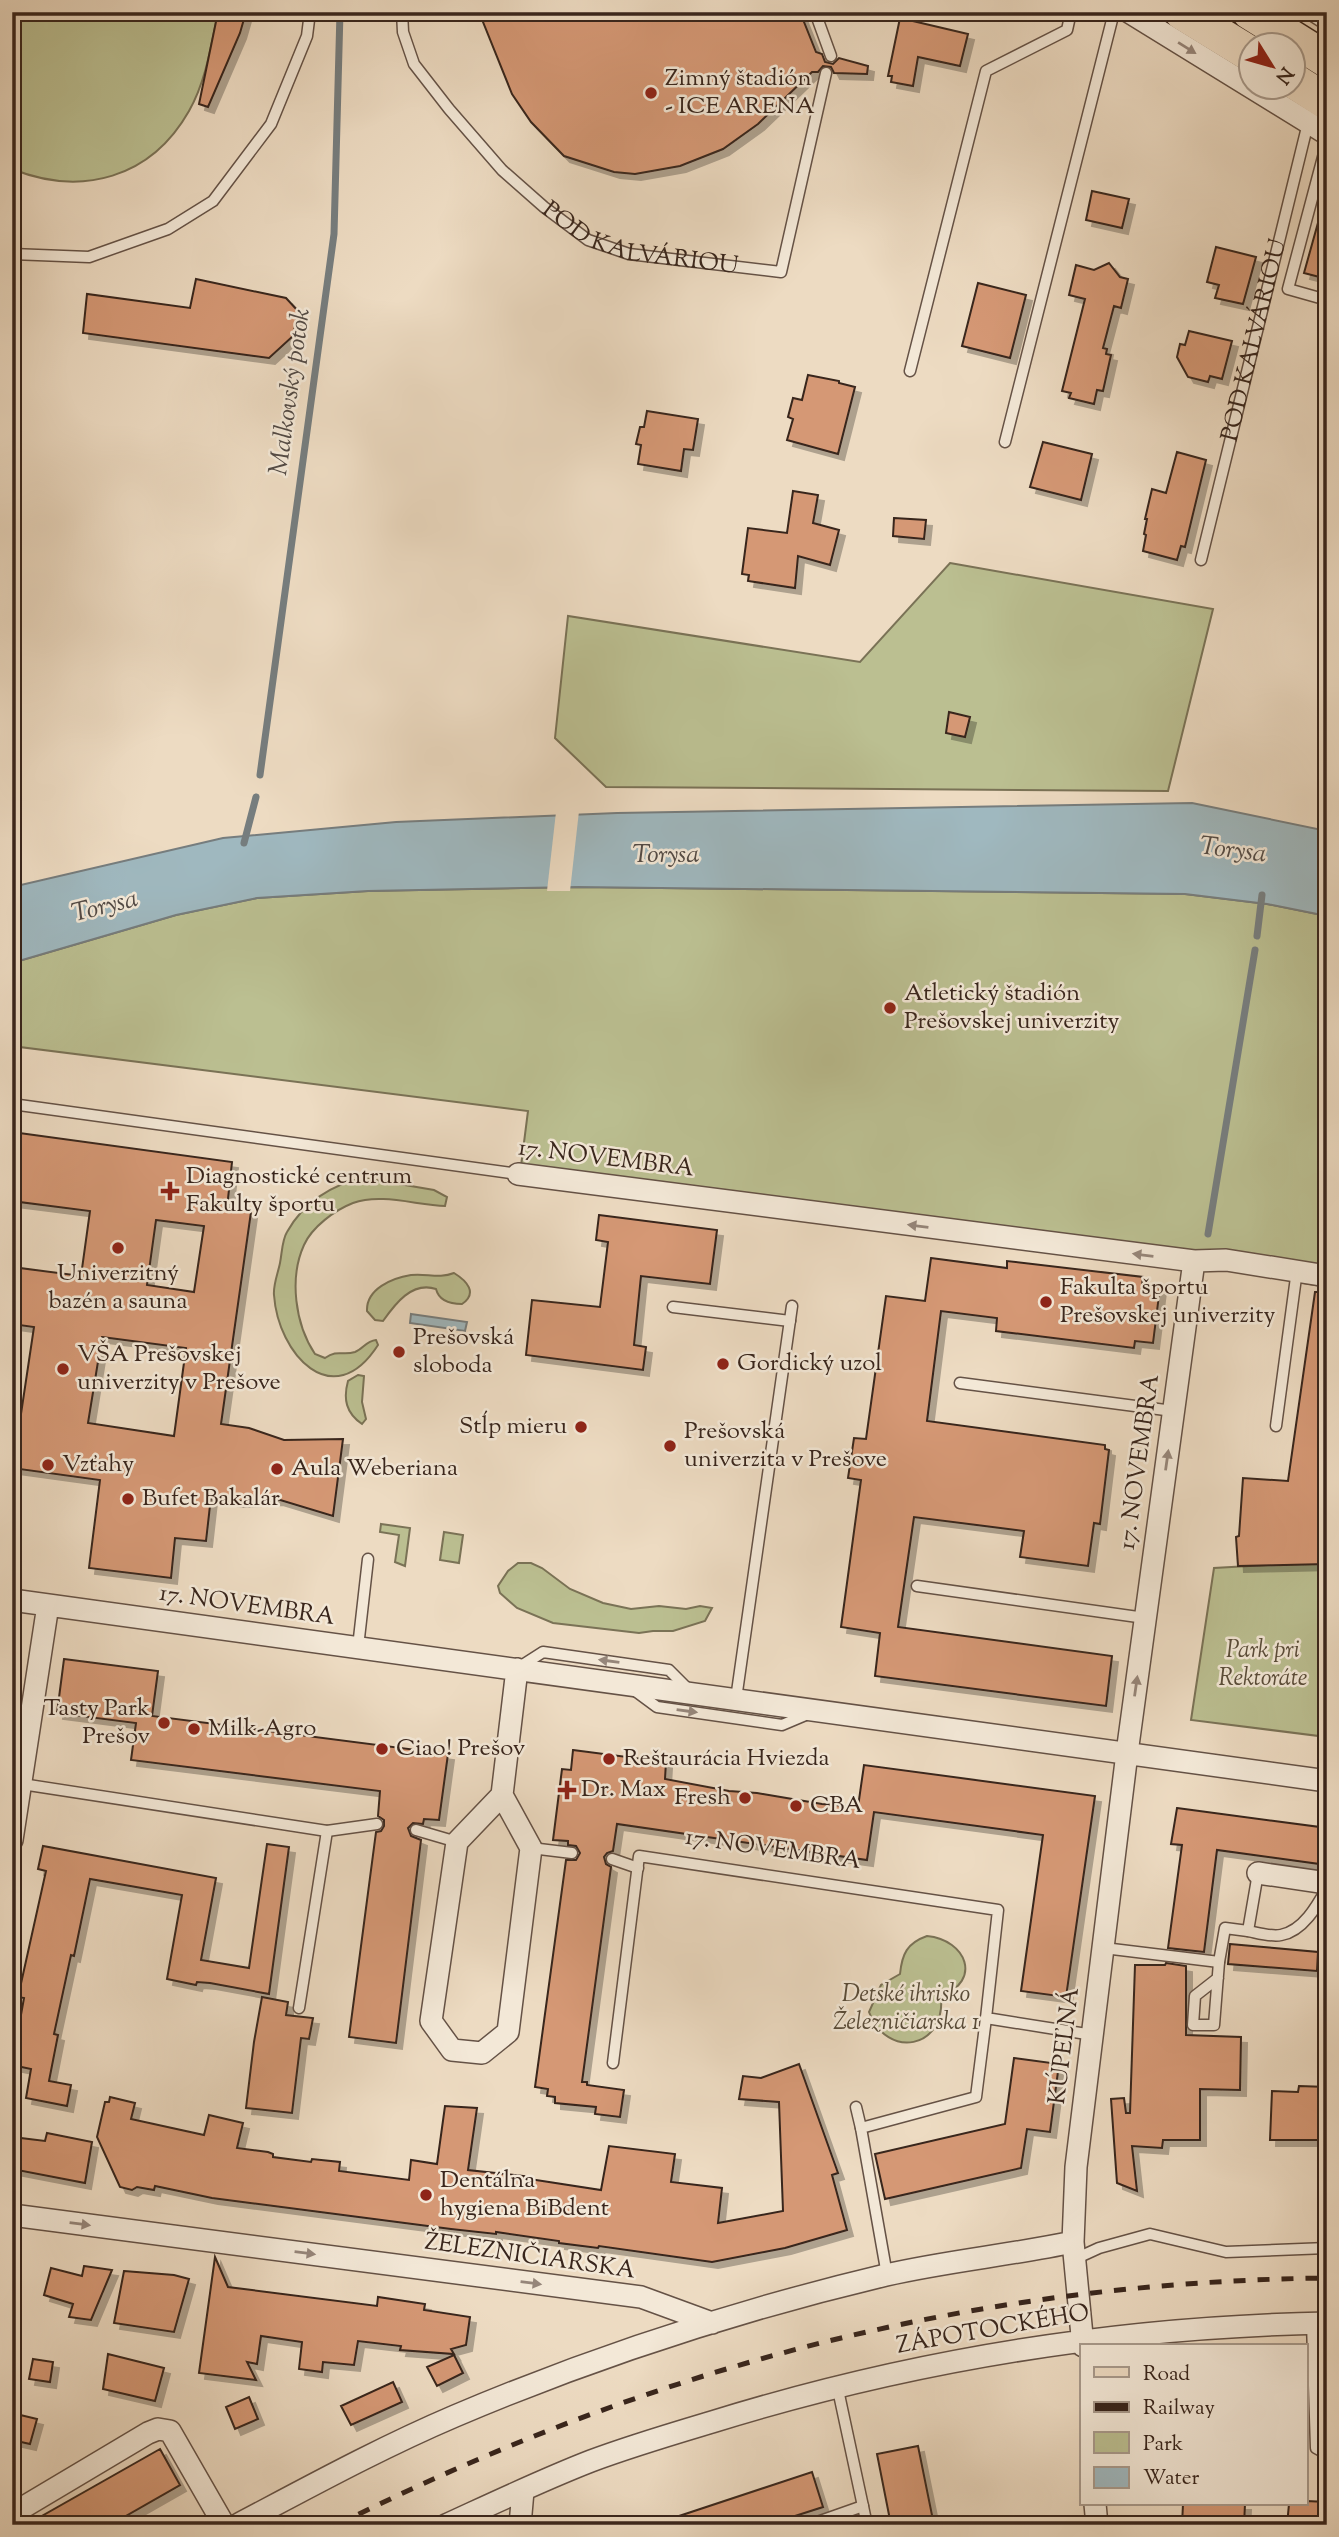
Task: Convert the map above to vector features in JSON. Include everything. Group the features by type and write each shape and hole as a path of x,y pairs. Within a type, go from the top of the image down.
{"main road":[{"path":"1182,12 1238,47"},
{"path":"1250,12 1327,60"}],"street":[{"path":"1129,12 1317,112 1327,134"},
{"path":"1316,12 1327,19"},
{"name":"17. NOVEMBRA","path":"519,1174 1194,1261 1226,1260 1327,1276"},
{"name":"17. NOVEMBRA","path":"1127,1754 1194,1261"},
{"name":"17. NOVEMBRA","path":"12,1600 1327,1781"},
{"path":"12,1840 22,1784 22,1715 48,1605"},
{"path":"502,1795 457,1842 431,2021 452,2050 482,2053 508,2032 531,1848 502,1795 517,1669"},
{"name":"KÚPEĽNÁ","path":"1082,2343 1074,2250 1076,2167 1127,1754"},
{"path":"1258,1873 1327,1886"},
{"name":"ŽELEZNIČIARSKA","path":"12,2215 641,2297 712,2323"},
{"path":"237,2525 452,2417 581,2365 712,2323 887,2275 1074,2250"},
{"name":"ZÁPOTOCKÉHO","path":"446,2525 592,2461 752,2409 838,2385 928,2366 1172,2331 1317,2327"},
{"path":"12,2514 158,2429 170,2431 224,2525"},
{"path":"520,2525 523,2491"},
{"path":"1095,2506 1097,2525"}],"lane":[{"path":"12,254 89,257 168,229 213,201 271,124 307,36 310,12"},
{"name":"POD KALVÁRIOU","path":"402,12 404,32 414,64 502,170 544,207 588,240 629,254 781,272 826,73"},
{"path":"815,12 831,56"},
{"path":"911,371 986,71 1067,30 1071,12"},
{"path":"1005,442 1114,12"},
{"name":"POD KALVÁRIOU","path":"1201,560 1317,112"},
{"name":"POD KALVÁRIOU","path":"1327,142 1288,289 1327,300"},
{"name":"17. NOVEMBRA","path":"12,1104 519,1174"},
{"path":"1276,1426 1297,1270"},
{"path":"736,1699 792,1306"},
{"path":"673,1307 790,1321"},
{"path":"960,1383 1174,1411"},
{"path":"358,1647 368,1559"},
{"path":"917,1586 1145,1618"},
{"path":"517,1669 543,1652 669,1670 692,1693"},
{"path":"626,1684 657,1707 782,1725 816,1710"},
{"path":"22,1784 327,1831 377,1824"},
{"path":"416,1830 457,1842"},
{"path":"299,2008 327,1831"},
{"path":"531,1848 572,1853"},
{"name":"17. NOVEMBRA","path":"638,1868 639,1856 998,1909 976,2097 861,2128"},
{"path":"612,1859 638,1868 613,2063"},
{"path":"1248,1931 1258,1873"},
{"path":"1218,1978 1225,1928 1279,1936 1288,1933 1309,1916 1327,1886"},
{"path":"1104,1948 1219,1962"},
{"path":"986,2018 1093,2035"},
{"path":"856,2107 887,2275"},
{"path":"1074,2250 1099,2248 1150,2234 1226,2252 1327,2248"},
{"name":"ZÁPOTOCKÉHO","path":"1317,2327 1316,2448 1327,2454"},
{"path":"838,2385 867,2525"},
{"path":"810,2525 863,2506"}],"green space":[{"path":"12,12 218,12 200,88 189,111 173,134 155,152 135,166 113,176 89,181 64,181 12,169"},
{"path":"950,563 1213,609 1168,791 606,787 555,738 568,616 860,662"},
{"name":"Atletický štadión Prešovskej univerzity","path":"578,887 1185,894 1267,904 1327,916 1327,1287 1191,1264 521,1166 528,1111 12,1046 12,963 176,915 257,898 368,891"},
{"path":"364,1178 434,1190 447,1197 445,1206 387,1199 364,1200 339,1210 312,1232 299,1258 296,1301 303,1329 315,1354 325,1358 333,1354 355,1352 376,1340 378,1345 361,1365 343,1375 326,1375 311,1368 297,1355 286,1338 278,1317 275,1283 285,1235 301,1212 330,1190"},
{"path":"454,1273 469,1287 469,1296 462,1304 446,1301 436,1289 427,1287 419,1288 405,1296 383,1321 375,1320 367,1311 375,1291 388,1282 411,1275 443,1276"},
{"path":"358,1375 364,1376 362,1402 366,1419 362,1424 352,1415 346,1400 348,1381"},
{"path":"381,1524 410,1528 405,1566 395,1562 399,1535 380,1532"},
{"path":"444,1532 463,1535 459,1563 440,1560"},
{"path":"518,1563 531,1563 542,1568 570,1589 603,1603 631,1609 659,1606 712,1608 705,1621 673,1631 639,1633 553,1623 517,1608 500,1593 498,1586 508,1571"},
{"name":"Park pri Rektoráte","path":"1327,1564 1327,1737 1191,1720 1214,1568"},
{"name":"Detské ihrisko Železničiarska 1","path":"927,1936 952,1945 960,1953 965,1971 962,1981 941,1996 940,2014 934,2028 925,2037 914,2042 901,2042 889,2037 877,2027 869,2012 881,1985 900,1974 902,1961 910,1946"}],"water":[{"name":"Torysa","path":"1192,803 1327,831 1327,916 1267,904 1185,894 578,887 368,891 257,898 176,915 12,963 12,887 223,838 396,822 617,813"},
{"path":"411,1314 467,1322 465,1331 410,1323"}],"pier":[{"path":"579,811 570,891 547,891 556,812"}],"building":[{"path":"218,12 246,12 240,33 208,107 199,104"},
{"name":"Zimný štadión - ICE ARENA","path":"479,12 800,12 816,52 822,54 825,62 833,64 839,58 868,66 867,74 834,73 831,67 823,66 818,72 812,72 758,124 723,149 680,166 635,174 614,172 564,156 531,122 512,94"},
{"path":"900,18 968,34 960,66 918,57 913,86 891,82 892,76 888,76"},
{"path":"1092,191 1129,199 1122,228 1086,220"},
{"path":"1321,212 1327,212 1327,279 1304,273"},
{"path":"1216,247 1256,257 1243,304 1215,298 1219,285 1207,282"},
{"path":"1109,263 1120,277 1128,279 1121,308 1114,306 1103,348 1107,349 1106,354 1111,355 1103,391 1097,390 1094,404 1069,398 1071,393 1062,391 1085,299 1069,295 1076,265 1094,270"},
{"path":"196,279 286,298 298,311 293,336 269,358 83,333 87,294 190,308"},
{"path":"978,283 1026,295 1010,358 962,346"},
{"path":"1189,331 1232,341 1222,379 1210,376 1208,382 1188,377 1177,357 1180,344 1185,345"},
{"path":"808,375 855,387 838,454 787,440 793,419 788,417 793,398 802,400"},
{"path":"647,411 698,419 693,450 684,449 681,471 638,464 641,445 636,444 640,427 644,427"},
{"path":"1043,442 1092,454 1081,500 1030,487"},
{"path":"1177,452 1206,460 1185,547 1181,546 1177,560 1143,551 1145,519 1152,489 1166,493"},
{"path":"793,491 818,495 813,523 839,530 830,565 798,556 795,588 748,581 749,575 742,574 748,528 787,533"},
{"path":"894,518 926,520 924,539 893,536"},
{"path":"949,712 970,717 965,737 946,733"},
{"name":"VŠA Prešovskej univerzity v Prešove","path":"12,1132 232,1162 227,1208 251,1212 221,1424 249,1428 284,1440 343,1439 333,1516 277,1499 237,1501 211,1497 206,1541 175,1538 171,1578 89,1568 100,1480 12,1468 12,1413 21,1414 34,1327 12,1324 12,1267 81,1276 90,1211 12,1201","holes":["156,1220 204,1226 194,1292 147,1285","102,1337 186,1348 174,1436 88,1423"]},
{"path":"599,1215 717,1230 710,1284 641,1276 634,1345 646,1347 643,1370 526,1355 532,1300 600,1307 608,1242 596,1240"},
{"path":"931,1258 1007,1268 1007,1261 1143,1277 1142,1285 1160,1287 1153,1343 1135,1341 1134,1348 996,1331 997,1318 941,1311 927,1421 1105,1445 1105,1449 1109,1450 1100,1524 1094,1523 1088,1566 1020,1557 1024,1531 914,1517 898,1627 1112,1656 1106,1706 875,1676 880,1633 841,1627 861,1480 848,1478 854,1438 866,1439 886,1296 925,1301"},
{"path":"1315,1292 1327,1292 1327,1564 1238,1566 1236,1537 1239,1536 1243,1478 1288,1481"},
{"path":"64,1659 158,1671 152,1716 448,1754 439,1820 424,1819 423,1824 413,1823 408,1828 411,1836 421,1840 396,2043 349,2037 376,1832 381,1831 384,1826 384,1820 378,1816 380,1791 131,1760 136,1723 57,1713"},
{"path":"573,1750 666,1762 665,1779 822,1804 858,1807 864,1765 1095,1796 1066,1997 1021,1991 1043,1835 874,1812 867,1860 617,1824 613,1851 604,1857 606,1864 611,1867 582,2082 624,2090 620,2117 595,2114 596,2107 555,2103 555,2097 547,2096 548,2089 535,2087 566,1860 576,1860 580,1853 576,1846 568,1845 568,1841 553,1840 562,1769 571,1770"},
{"path":"1177,1808 1327,1828 1327,1865 1217,1850 1204,1952 1168,1948 1182,1845 1171,1844"},
{"path":"267,1844 289,1847 269,1994 210,1983 197,1982 196,1985 167,1979 182,1895 90,1879 54,2034 58,2035 49,2081 71,2085 67,2106 26,2098 31,2069 12,2065 24,1998 18,1997 46,1871 38,1869 43,1846 216,1878 201,1960 249,1968"},
{"path":"1230,1944 1318,1952 1317,1971 1228,1964"},
{"path":"1166,1963 1186,1966 1186,2035 1241,2037 1240,2090 1200,2089 1200,2140 1163,2140 1162,2148 1132,2146 1137,2191 1117,2183 1111,2099 1124,2098 1126,2113 1130,2113 1135,1965"},
{"path":"262,1997 288,2002 286,2015 313,2018 309,2039 301,2038 292,2113 246,2108"},
{"path":"1014,2058 1059,2064 1050,2132 1027,2129 1021,2168 885,2199 875,2154 1005,2124"},
{"path":"799,2064 838,2173 832,2175 847,2230 785,2248 712,2262 559,2243 496,2232 451,2229 212,2198 155,2186 154,2190 137,2187 132,2190 120,2187 97,2137 105,2102 109,2102 110,2097 135,2103 131,2119 204,2135 209,2115 243,2123 237,2148 268,2152 273,2154 273,2157 311,2162 312,2159 340,2162 339,2171 409,2180 411,2160 437,2164 445,2106 477,2108 468,2170 524,2176 523,2178 601,2190 609,2146 675,2154 671,2182 722,2188 718,2223 783,2211 779,2102 739,2099 743,2076 761,2078"},
{"path":"1299,2086 1327,2087 1327,2140 1270,2140 1272,2091 1298,2092"},
{"path":"47,2133 92,2142 85,2183 12,2169 12,2137 45,2141"},
{"path":"215,2257 228,2287 377,2306 378,2297 425,2304 424,2310 470,2317 466,2345 451,2349 454,2354 400,2350 401,2346 358,2341 354,2365 323,2362 322,2372 299,2369 302,2342 261,2336 257,2364 247,2362 256,2380 199,2373"},
{"path":"84,2266 112,2270 91,2320 69,2317 73,2304 44,2295 51,2268 82,2276"},
{"path":"124,2271 174,2275 189,2279 174,2332 114,2323"},
{"path":"108,2354 164,2368 155,2401 103,2389"},
{"path":"454,2355 463,2373 437,2386 427,2367"},
{"path":"33,2359 53,2362 50,2382 29,2379"},
{"path":"393,2382 402,2402 351,2425 341,2406"},
{"path":"249,2397 258,2419 235,2429 226,2407"},
{"path":"12,2413 37,2419 30,2444 12,2440"},
{"path":"918,2446 934,2525 891,2525 877,2454"},
{"path":"160,2449 180,2485 110,2525 26,2525"},
{"path":"812,2472 823,2507 767,2525 665,2525 664,2521"},
{"path":"1308,2501 1327,2502 1327,2525 1287,2525 1289,2506 1308,2506"},
{"path":"1183,2506 1245,2506 1244,2525 1182,2525"}],"waterway":[{"name":"Malkovský potok","path":"260,775 334,234 340,12"},
{"name":"Malkovský potok","path":"244,843 256,797"},
{"path":"1257,936 1262,895"},
{"path":"1208,1234 1255,950"}],"railway":[{"path":"337,2525 456,2469 575,2420 696,2378 818,2344 942,2316 1068,2296 1196,2283 1327,2278"}],"place":[{"name":"Zimný štadión - ICE ARENA","path":"651,93"},
{"name":"Atletický štadión Prešovskej univerzity","path":"890,1008"},
{"name":"Diagnostické centrum Fakulty športu","path":"170,1191"},
{"name":"Univerzitný bazén a sauna","path":"118,1248"},
{"name":"Fakulta športu Prešovskej univerzity","path":"1046,1302"},
{"name":"Prešovská sloboda","path":"399,1352"},
{"name":"Gordický uzol","path":"723,1364"},
{"name":"VŠA Prešovskej univerzity v Prešove","path":"63,1369"},
{"name":"Stĺp mieru","path":"581,1427"},
{"name":"Prešovská univerzita v Prešove","path":"670,1446"},
{"name":"Vzťahy","path":"48,1465"},
{"name":"Aula Weberiana","path":"277,1469"},
{"name":"Bufet Bakalár","path":"128,1499"},
{"name":"Tasty Park Prešov","path":"164,1723"},
{"name":"Milk-Agro","path":"194,1729"},
{"name":"Ciao! Prešov","path":"382,1749"},
{"name":"Reštaurácia Hviezda","path":"609,1759"},
{"name":"Dr. Max","path":"567,1790"},
{"name":"Fresh","path":"745,1798"},
{"name":"CBA","path":"796,1806"},
{"name":"Dentálna hygiena BiBdent","path":"426,2195"}]}
